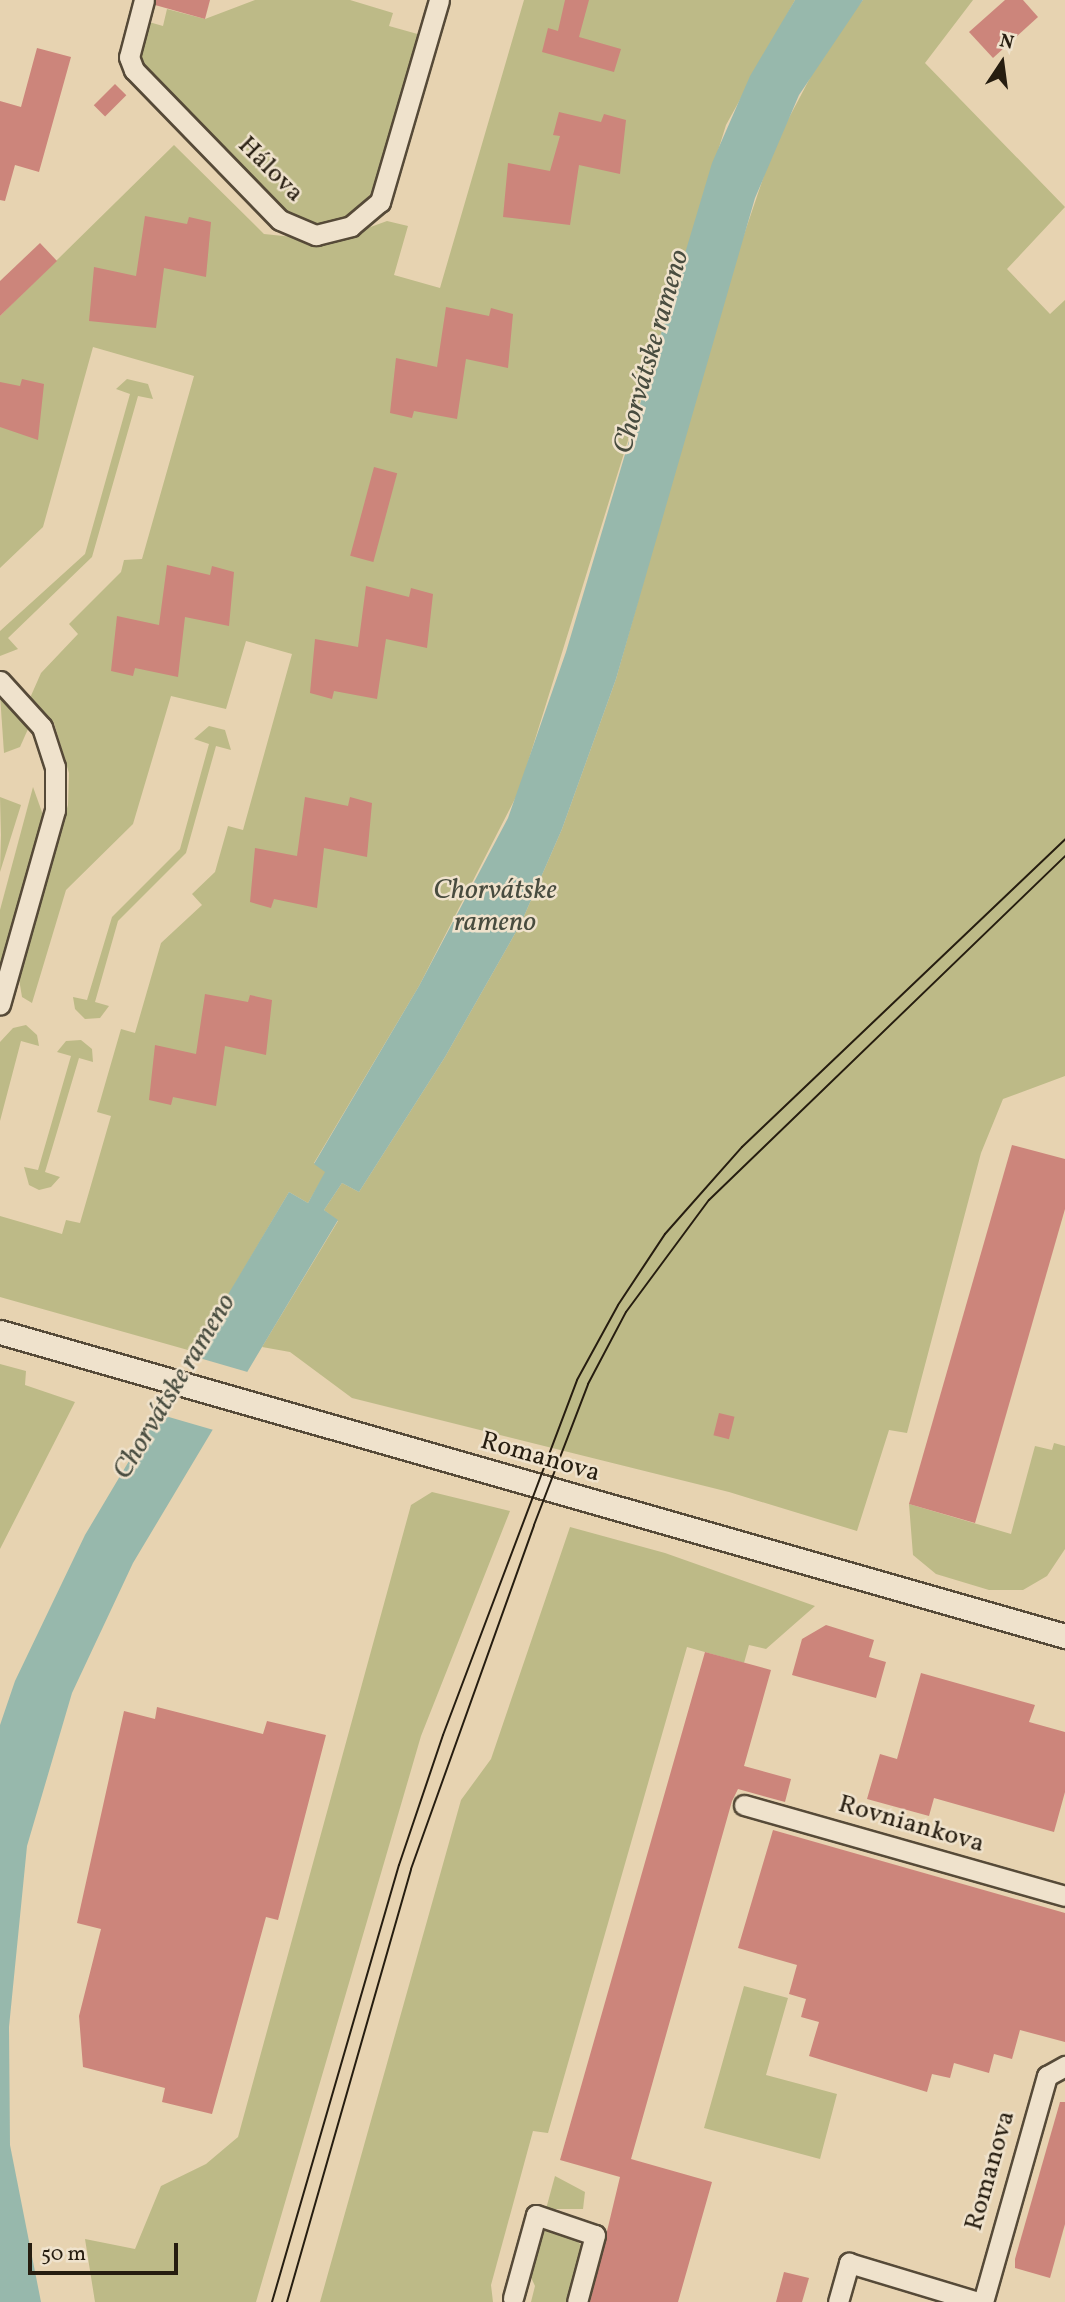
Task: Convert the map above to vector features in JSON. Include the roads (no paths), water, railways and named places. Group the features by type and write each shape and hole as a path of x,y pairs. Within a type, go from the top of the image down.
{"street":[{"name":"Hálova","path":"144,0 130,63 280,220 308,234 332,233 368,214 384,193 439,0"},
{"path":"0,681 41,727 55,767 55,810 0,1004"},
{"name":"Romanova","path":"0,1332 1065,1634"},
{"name":"Rovniankova","path":"744,1805 1065,1896"},
{"name":"Romanova","path":"838,2302 849,2263 981,2302 1047,2076 1065,2066"},
{"path":"513,2298 536,2215 575,2223 595,2235 577,2302"}],"water":[{"name":"Chorvátske rameno","path":"795,0 863,0 799,95 755,198 616,679 562,829 521,923 445,1057 359,1192 342,1183 324,1210 338,1220 133,1563 72,1693 27,1846 9,2027 10,2145 41,2302 0,2302 0,1725 15,1681 85,1535 289,1192 308,1203 325,1172 314,1164 419,986 508,818 566,652 712,163 750,76"}],"tram line":[{"path":"272,2302 399,1865 443,1735 577,1380 618,1305 665,1234 742,1147 1065,839"},
{"path":"287,2302 411,1869 534,1525 588,1384 626,1312 709,1200 1065,856"}]}
